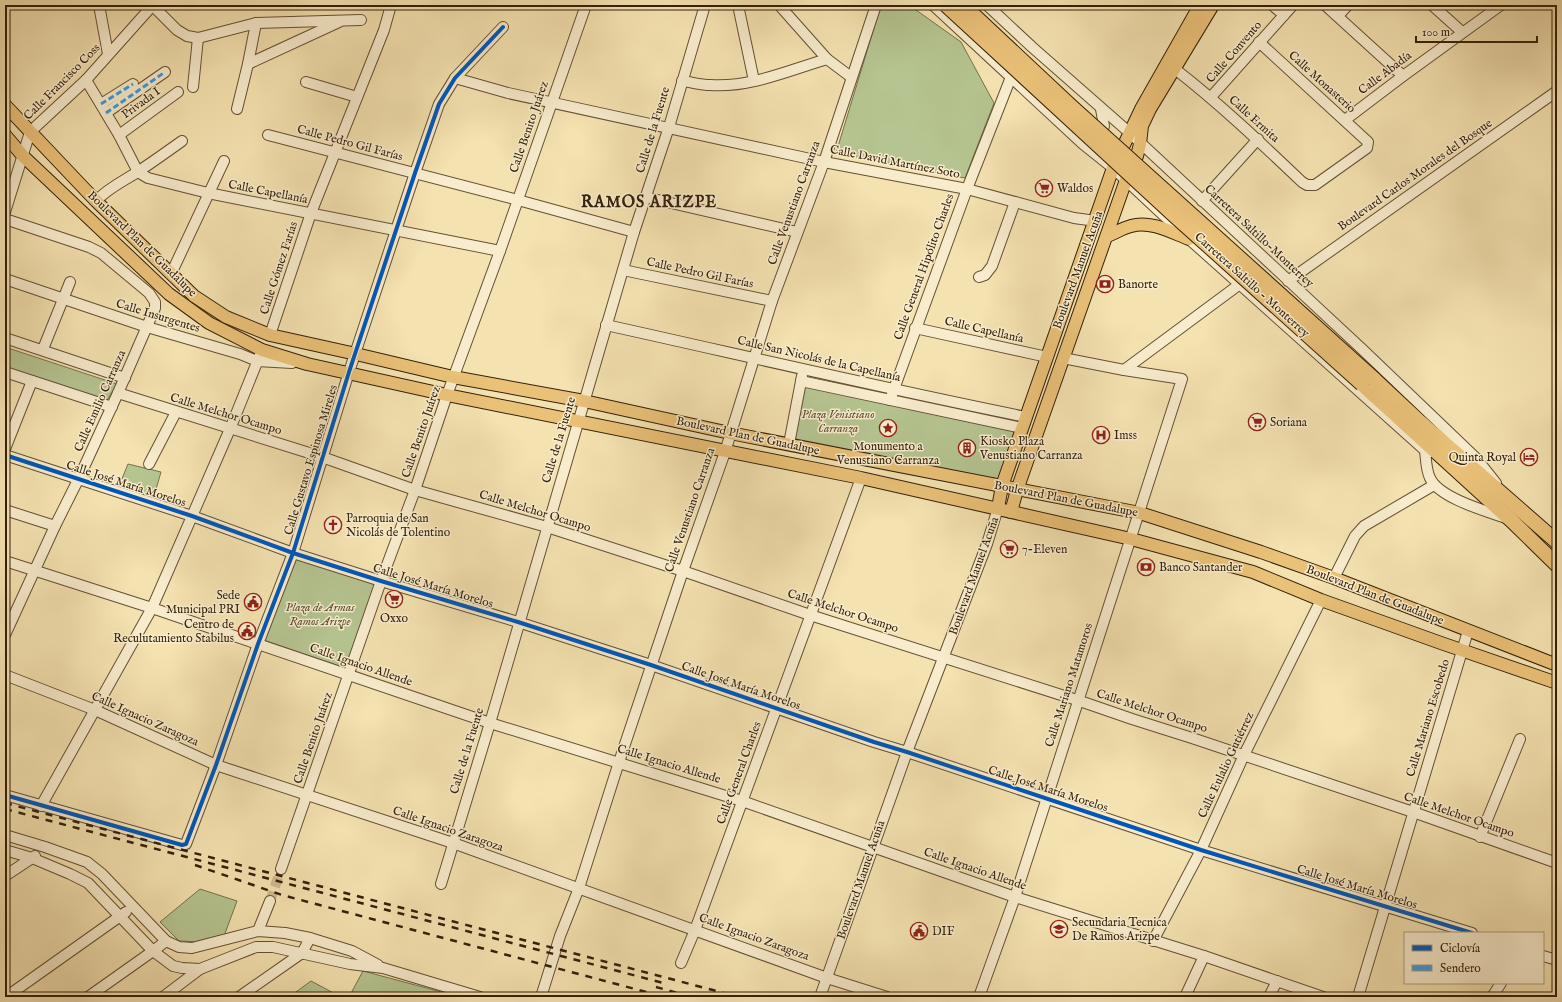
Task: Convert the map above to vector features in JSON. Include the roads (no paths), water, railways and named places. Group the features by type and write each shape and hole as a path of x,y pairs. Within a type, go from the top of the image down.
{"highway":[{"name":"Carretera Saltillo - Monterrey","path":"946,5 1175,216 1504,495 1557,542"},
{"name":"Carretera Saltillo - Monterrey","path":"963,5 1368,381 1456,471 1511,520 1557,565"}],"main road":[{"name":"Boulevard Manuel Acuña","path":"1011,512 1017,490 1126,180 1138,156 1142,126 1200,5"},
{"name":"Boulevard Manuel Acuña","path":"998,508 1002,486 1046,357 1114,168 1131,134 1141,109 1213,5"},
{"name":"Boulevard Plan de Guadalupe","path":"5,105 96,200 194,296 226,317 270,335 453,377 584,401 730,433 1140,513 1261,552 1334,578 1557,665"},
{"name":"Boulevard Plan de Guadalupe","path":"5,135 23,156 169,294 209,323 259,355 349,372 447,395 725,452 861,478 1131,539 1254,572 1321,600 1557,683"},
{"path":"1107,236 1131,226 1143,224 1154,226 1189,239"}],"street":[{"path":"98,5 108,54"},
{"path":"152,5 177,30 187,36 198,38 256,23 361,20"},
{"name":"Calle Francisco Coss","path":"5,212 30,132 86,80 152,5"},
{"name":"Calle Gómez Farías","path":"270,335 311,214 384,30 391,5"},
{"name":"Calle Benito Juárez","path":"281,868 381,581 415,490 453,377 500,251 586,5"},
{"name":"Calle de la Fuente","path":"440,884 490,723 518,622 634,232 669,127 705,5"},
{"path":"738,5 754,81"},
{"path":"779,5 828,58 851,77"},
{"name":"Calle Venustiano Carranza","path":"541,997 560,936 579,888 682,571 725,452 772,301 824,162 876,5"},
{"path":"933,5 1083,144 1114,168 1145,199 1424,450 1456,471"},
{"name":"Carretera Saltillo-Monterrey","path":"987,5 1032,48 1131,134 1476,458 1492,476 1504,495"},
{"path":"1272,5 1284,15"},
{"name":"Calle Convento","path":"1211,97 1293,5"},
{"path":"1324,5 1403,76"},
{"path":"1338,16 1348,5"},
{"path":"1432,5 1462,32"},
{"name":"Calle Abadía","path":"1345,120 1500,5"},
{"path":"248,64 343,20"},
{"path":"237,108 256,23"},
{"name":"Calle Gustavo Espinosa Mireles","path":"41,806 182,845 186,844 216,765 258,644 293,553 349,372 439,104 455,78 503,27"},
{"path":"193,87 198,38"},
{"name":"Calle Monasterio","path":"1259,42 1368,142 1367,148 1315,185"},
{"path":"682,81 710,85 727,85 754,81 828,58"},
{"name":"Calle Ermita","path":"1172,64 1258,139 1302,182 1307,185 1315,185"},
{"path":"103,109 165,72"},
{"name":"Calle General Hipólito Charles","path":"890,400 967,189 1011,77"},
{"name":"Calle David Martínez Soto","path":"455,78 482,87 824,162 967,189 1074,218 1096,221"},
{"path":"86,80 119,134 138,172"},
{"path":"306,82 357,98"},
{"path":"103,109 133,84"},
{"name":"Boulevard Carlos Morales del Bosque","path":"1288,281 1557,91"},
{"name":"Privada I","path":"119,134 178,92"},
{"path":"1083,144 1091,144 1098,141 1101,137 1104,126 1101,109"},
{"name":"Calle Pedro Gil Farías","path":"268,135 518,200 634,232"},
{"path":"1202,201 1258,139"},
{"path":"96,200 118,182 138,172 182,141"},
{"path":"171,274 224,161"},
{"path":"1145,199 1146,184 1151,175 1168,169"},
{"name":"Calle Capellanía","path":"138,172 148,178 208,193 396,232 500,251"},
{"path":"645,197 797,232"},
{"path":"979,277 985,274 992,266 1015,202"},
{"name":"Calle Emilio Carranza","path":"5,219 89,247 101,253 149,293 155,302 155,308 112,407 79,478 54,526 5,635"},
{"name":"Calle Pedro Gil Farías","path":"623,270 772,301"},
{"name":"Calle Insurgentes","path":"5,279 147,327 240,354 259,355"},
{"path":"43,349 70,282"},
{"path":"1063,358 1124,370 1240,284"},
{"name":"Calle San Nicolás de la Capellanía","path":"606,325 983,409 1024,423"},
{"name":"Calle Capellanía","path":"915,328 1046,357"},
{"path":"5,338 43,349 125,378"},
{"path":"5,795 41,806 152,608 230,429 259,355"},
{"path":"789,444 804,370"},
{"name":"Calle Mariano Matamoros","path":"979,997 1015,897 1045,799 1140,513 1182,379 1124,370"},
{"path":"5,372 112,407"},
{"path":"832,388 836,377"},
{"path":"5,449 32,381"},
{"name":"Calle San Nicolás de la Capellanía","path":"801,382 979,420 1024,423"},
{"name":"Calle Melchor Ocampo","path":"118,393 322,457 415,490 547,527 810,615 1077,700 1413,812 1557,863"},
{"path":"926,408 929,397"},
{"path":"979,420 983,409"},
{"path":"149,464 176,412"},
{"path":"1424,450 1428,471 1434,485 1458,500 1511,520"},
{"name":"Calle José María Morelos","path":"5,455 192,516 293,553 518,622 651,665 874,742 1201,850 1469,932"},
{"name":"Calle General Charles","path":"681,963 695,930 861,478"},
{"path":"1334,578 1355,536 1364,526 1434,485"},
{"name":"Boulevard Manuel Acuña","path":"820,997 872,847 987,544 998,508"},
{"path":"5,510 54,526"},
{"name":"Calle Ignacio Allende","path":"5,561 152,608 490,723 742,801 1015,897 1204,956 1323,997"},
{"name":"Calle Eulalio Gutiérrez","path":"1154,941 1201,850 1244,755 1321,600"},
{"name":"Calle Mariano Escobedo","path":"1358,997 1468,631"},
{"name":"Calle Ignacio Zaragoza","path":"5,675 95,710 216,765 453,843 827,978 887,997"},
{"path":"1480,837 1520,740"},
{"path":"5,835 87,862 102,874 166,940 179,947 192,948 258,931 285,933 310,938 352,950 383,968"},
{"path":"5,876 32,858 45,847"},
{"path":"5,850 32,858 88,882 153,951 173,966 200,969"},
{"path":"258,931 270,901"},
{"path":"6,997 133,907"},
{"path":"239,997 302,953 310,938"},
{"path":"88,997 153,951 166,940"},
{"path":"163,997 200,969 256,948 273,947 350,964 383,968 480,997"},
{"path":"1185,997 1204,956"},
{"path":"1544,956 1557,960"},
{"path":"1268,997 1277,981"},
{"path":"1492,997 1500,984"}],"tunnel":[{"path":"270,901 281,869"}],"railway":[{"path":"5,803 739,997"},
{"path":"5,809 667,984"},
{"path":"195,865 282,895 665,997"},
{"path":"656,987 692,997"}],"place":[{"name":"Waldos","path":"1044,188"},
{"name":"Banorte","path":"1105,284"},
{"name":"Soriana","path":"1257,422"},
{"name":"Monumento a Venustiano Carranza","path":"888,428"},
{"name":"Imss","path":"1101,435"},
{"name":"Kiosko Plaza Venustiano Carranza","path":"967,448"},
{"name":"Quinta Royal","path":"1529,457"},
{"name":"Parroquia de San Nicolás de Tolentino","path":"333,525"},
{"name":"7-Eleven","path":"1009,549"},
{"name":"Banco Santander","path":"1146,567"},
{"name":"Oxxo","path":"394,599"},
{"name":"Sede Municipal PRI","path":"253,602"},
{"name":"Centro de Reculutamiento Stabilus","path":"247,631"},
{"name":"Secundaria Tecnica De Ramos Arizpe","path":"1059,929"},
{"name":"DIF","path":"919,931"}],"district":[{"name":"RAMOS ARIZPE","path":"649,203"}],"park label":[{"name":"Plaza Venistiano Carranza","path":"838,421"},
{"name":"Plaza de Armas Ramos Arizpe","path":"320,614"}]}
